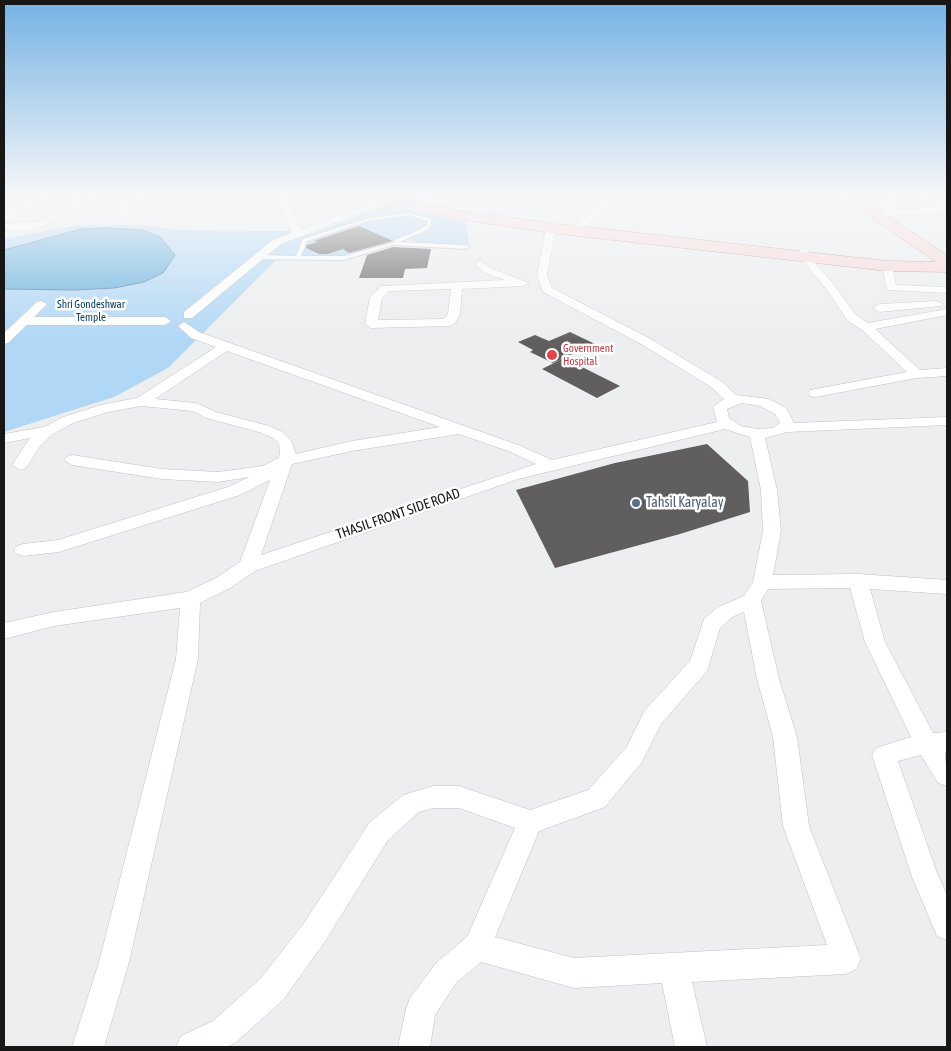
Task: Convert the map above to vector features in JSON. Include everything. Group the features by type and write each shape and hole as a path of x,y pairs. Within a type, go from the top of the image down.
{"main road":[{"path":"702,243 910,266"},
{"path":"918,243 947,262"},
{"path":"932,243 947,254"},
{"path":"843,258 887,266 947,267"}],"street":[{"path":"24,321 165,321 164,325 170,327 186,321 257,257 276,243"},
{"path":"547,290 542,275 549,243"},
{"path":"804,254 851,317 866,327 917,374"},
{"path":"480,264 489,271 547,290 645,341 716,384 732,400"},
{"path":"887,266 891,288 947,290"},
{"path":"457,286 454,314 451,320 433,324 370,324 376,297 386,288 523,283"},
{"path":"4,340 41,304"},
{"path":"879,308 947,304"},
{"path":"866,327 947,312"},
{"path":"186,321 195,335 516,449 550,465"},
{"path":"141,402 225,346"},
{"path":"815,393 917,374 947,372"},
{"path":"784,428 787,423 786,417 774,406 753,399 732,400 720,408 722,419 727,424 757,434 777,432 784,428 947,421"},
{"path":"20,466 34,443 48,431 77,417 106,408 141,402 196,407 211,415 278,435 286,443 288,454 262,521 248,566"},
{"name":"THASIL FRONT SIDE ROAD","path":"4,631 54,620 190,599 223,583 248,566 512,476 550,465 727,424"},
{"path":"72,460 152,473 218,477 267,470 285,461 425,433 462,430"},
{"path":"4,438 48,431"},
{"path":"477,947 574,973 846,959 796,826 785,737 768,679 756,591 772,531 770,490 757,434"},
{"path":"23,550 59,546 234,491 272,473 285,461"},
{"path":"858,581 875,642 936,743 947,775"},
{"path":"192,1047 224,1032 272,989 314,933 379,831 412,803 433,797 459,797 504,811 530,822 596,799 634,755 653,718 699,665 711,624 756,591 858,581 947,587"},
{"path":"88,1047 114,962 187,658 190,599"},
{"path":"936,743 884,755 925,877 947,926"},
{"path":"414,1047 420,1009 446,973 477,947 530,822"},
{"path":"674,969 691,1047"}],"lane":[{"path":"298,258 304,243"},
{"path":"257,257 344,258 394,243"},
{"path":"395,243 466,247"}],"green space":[{"name":"Shri Gondeshwar Temple","path":"4,243 383,243 346,256 329,258 280,256 168,368 114,397 4,432"}],"shaded area":[{"path":"29,243 165,243 175,255 163,273 144,282 114,288 74,290 4,289 4,250"}],"building":[{"path":"314,243 385,243 349,253 343,249 328,254 319,254 306,248 307,245"},
{"path":"393,247 431,249 427,268 405,269 403,278 359,278 367,255"},
{"path":"570,332 595,344 553,363 530,352 533,350 518,342 535,335 549,341"},
{"path":"564,358 620,386 597,398 542,369"},
{"name":"Tahsil Karyalay","path":"707,444 748,481 750,512 680,534 555,568 516,490 615,463"}],"place":[{"name":"Government Hospital","path":"552,355"},
{"name":"Tahsil Karyalay","path":"636,503"}]}
